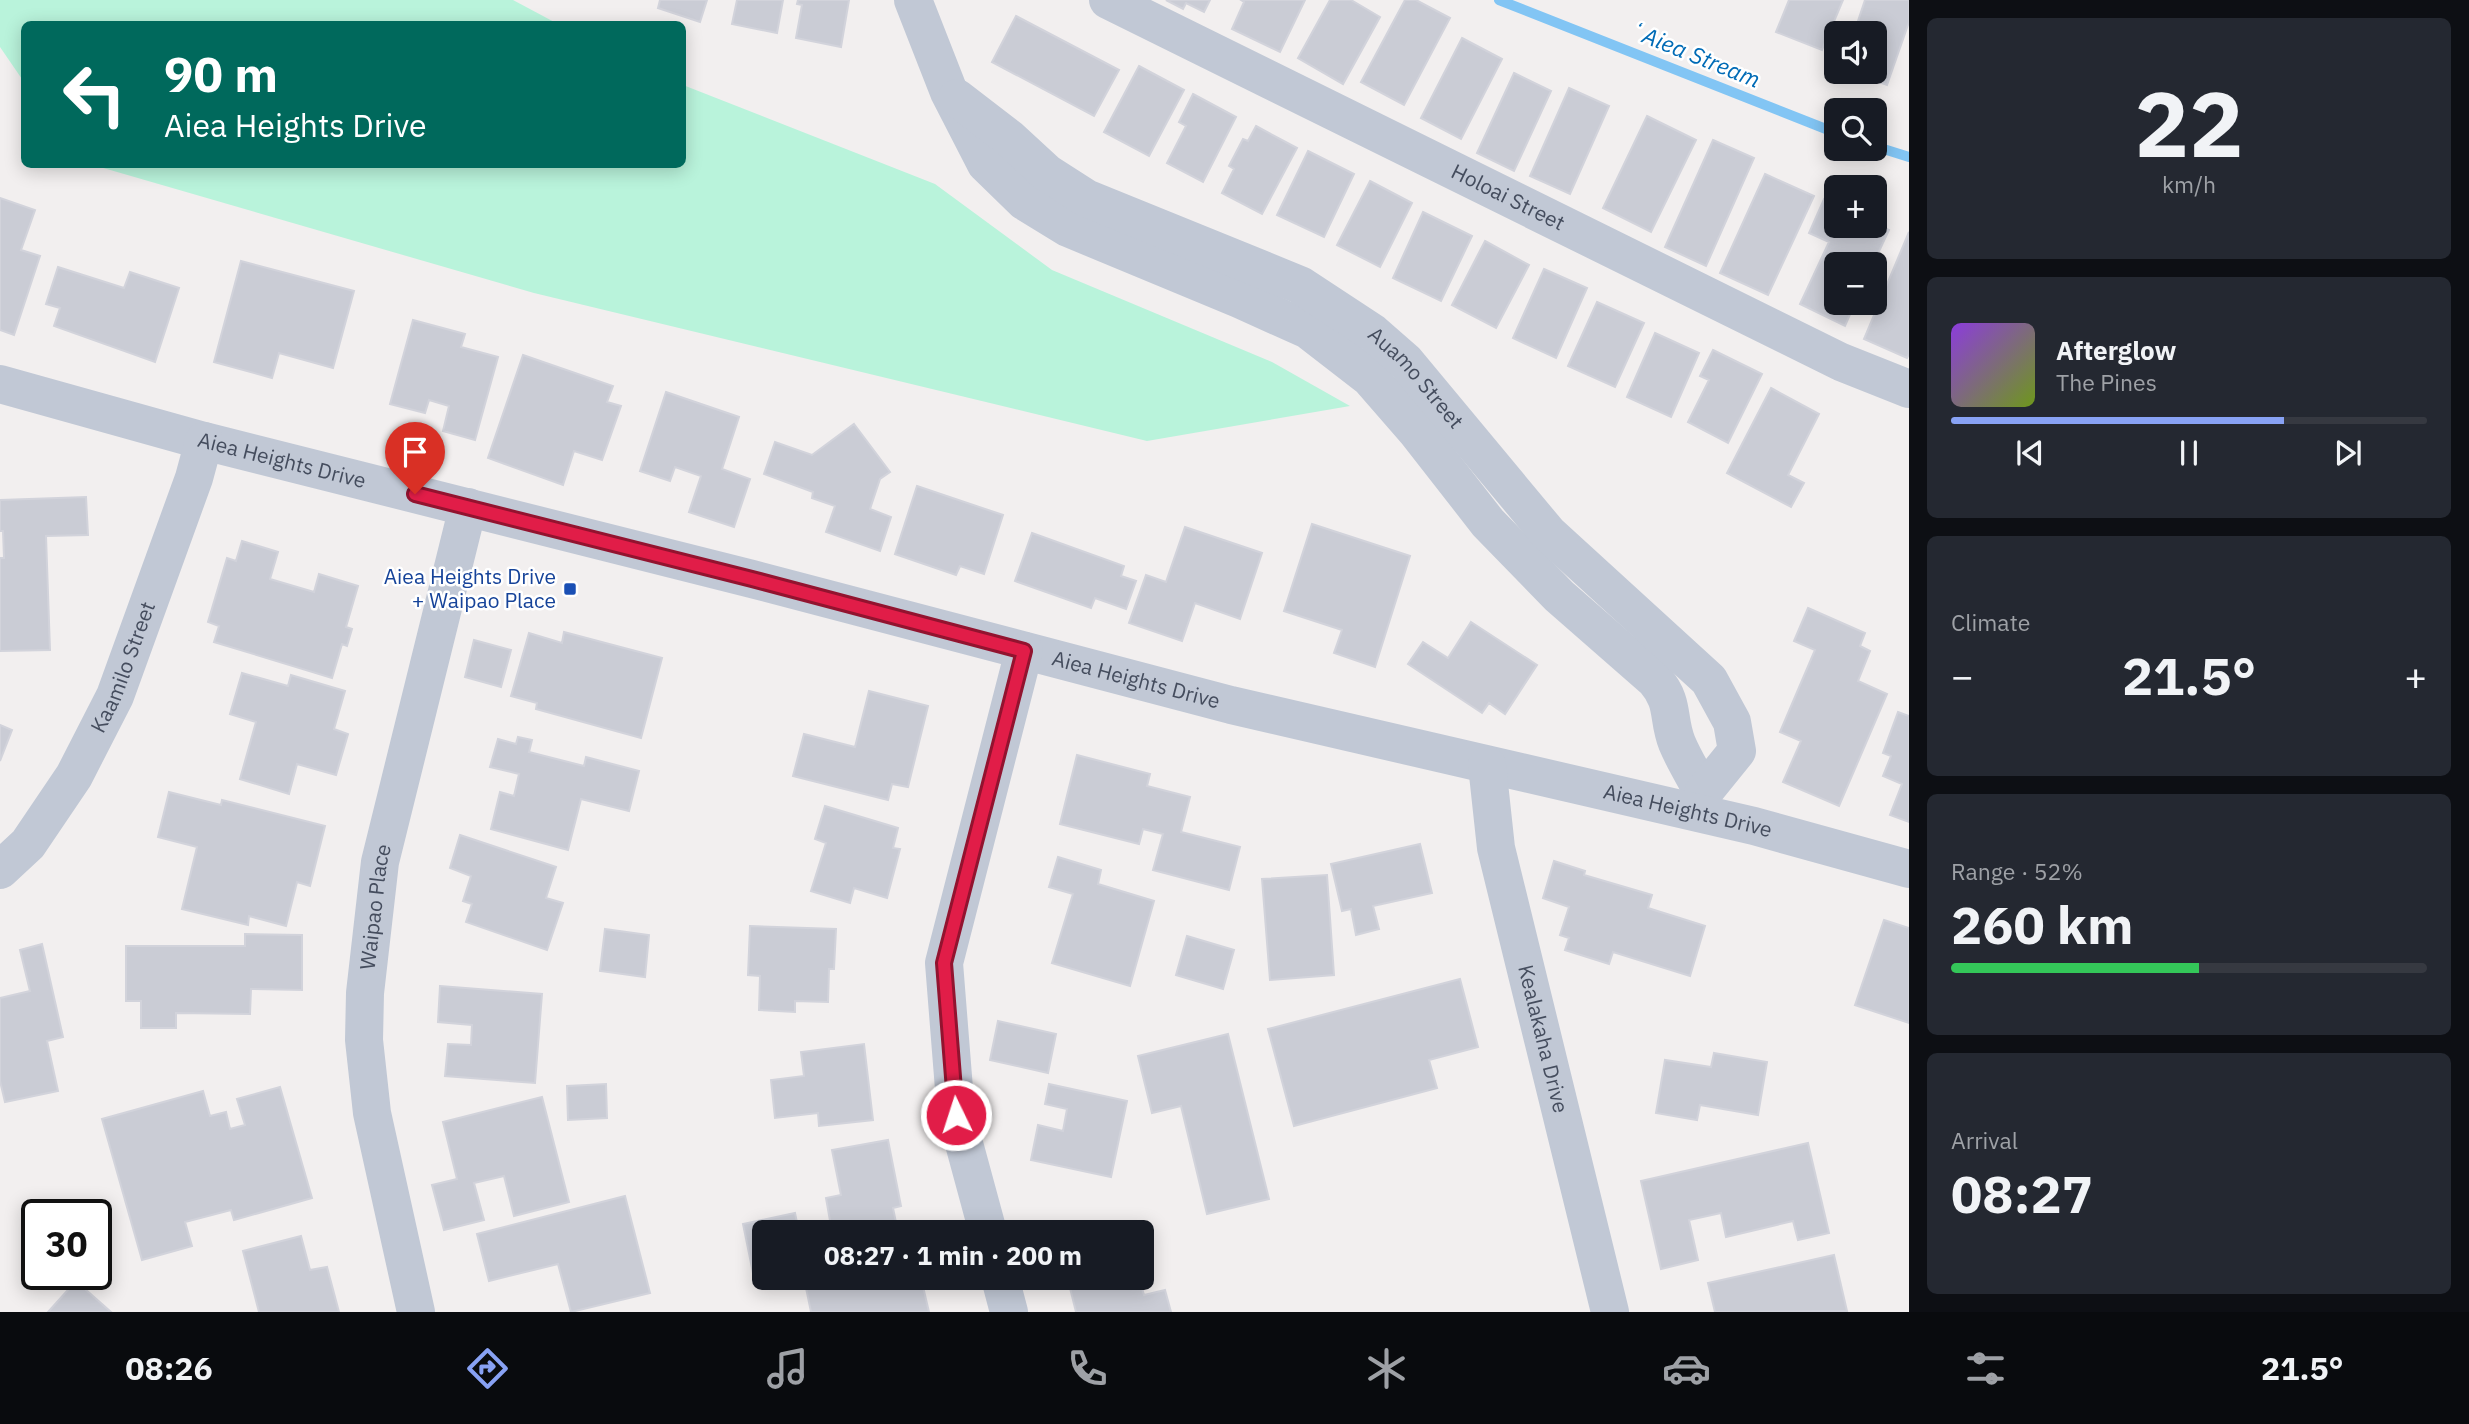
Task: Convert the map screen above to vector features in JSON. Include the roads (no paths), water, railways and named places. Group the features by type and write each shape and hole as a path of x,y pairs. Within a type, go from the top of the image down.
{"street":[{"name":"Auamo Street","path":"913,0 949,92 986,164 1024,201 1068,228 1308,330 1370,378 1417,432 1488,523 1559,596 1655,680 1664,691 1676,741 1701,803"},
{"name":"Holoai Street","path":"1108,0 1841,362 1909,389"},
{"name":"Auamo Street","path":"949,92 1009,138 1047,173 1086,198 1300,285 1373,333 1405,361 1548,533 1709,680 1732,722 1737,751 1701,803"},
{"name":"Aiea Heights Drive","path":"0,384 204,441 1231,705 1487,765 1701,803 1754,826 1909,869"},
{"name":"Kaamilo Street","path":"0,870 28,844 74,776 116,696 194,478 204,441"},
{"name":"Waipao Place","path":"416,1312 372,1113 364,1040 365,993 380,862 468,507"},
{"path":"985,1220 956,1115 944,963 1024,651"},
{"name":"Kealakaha Drive","path":"1487,765 1496,848 1610,1312"},
{"path":"1003,1290 1009,1312"}],"waterway":[{"name":"ʻAiea Stream","path":"1499,0 1824,128"},
{"name":"ʻAiea Stream","path":"1887,150 1909,157"}],"place":[{"name":"Aiea Heights Drive + Waipao Place","path":"570,589"}]}
